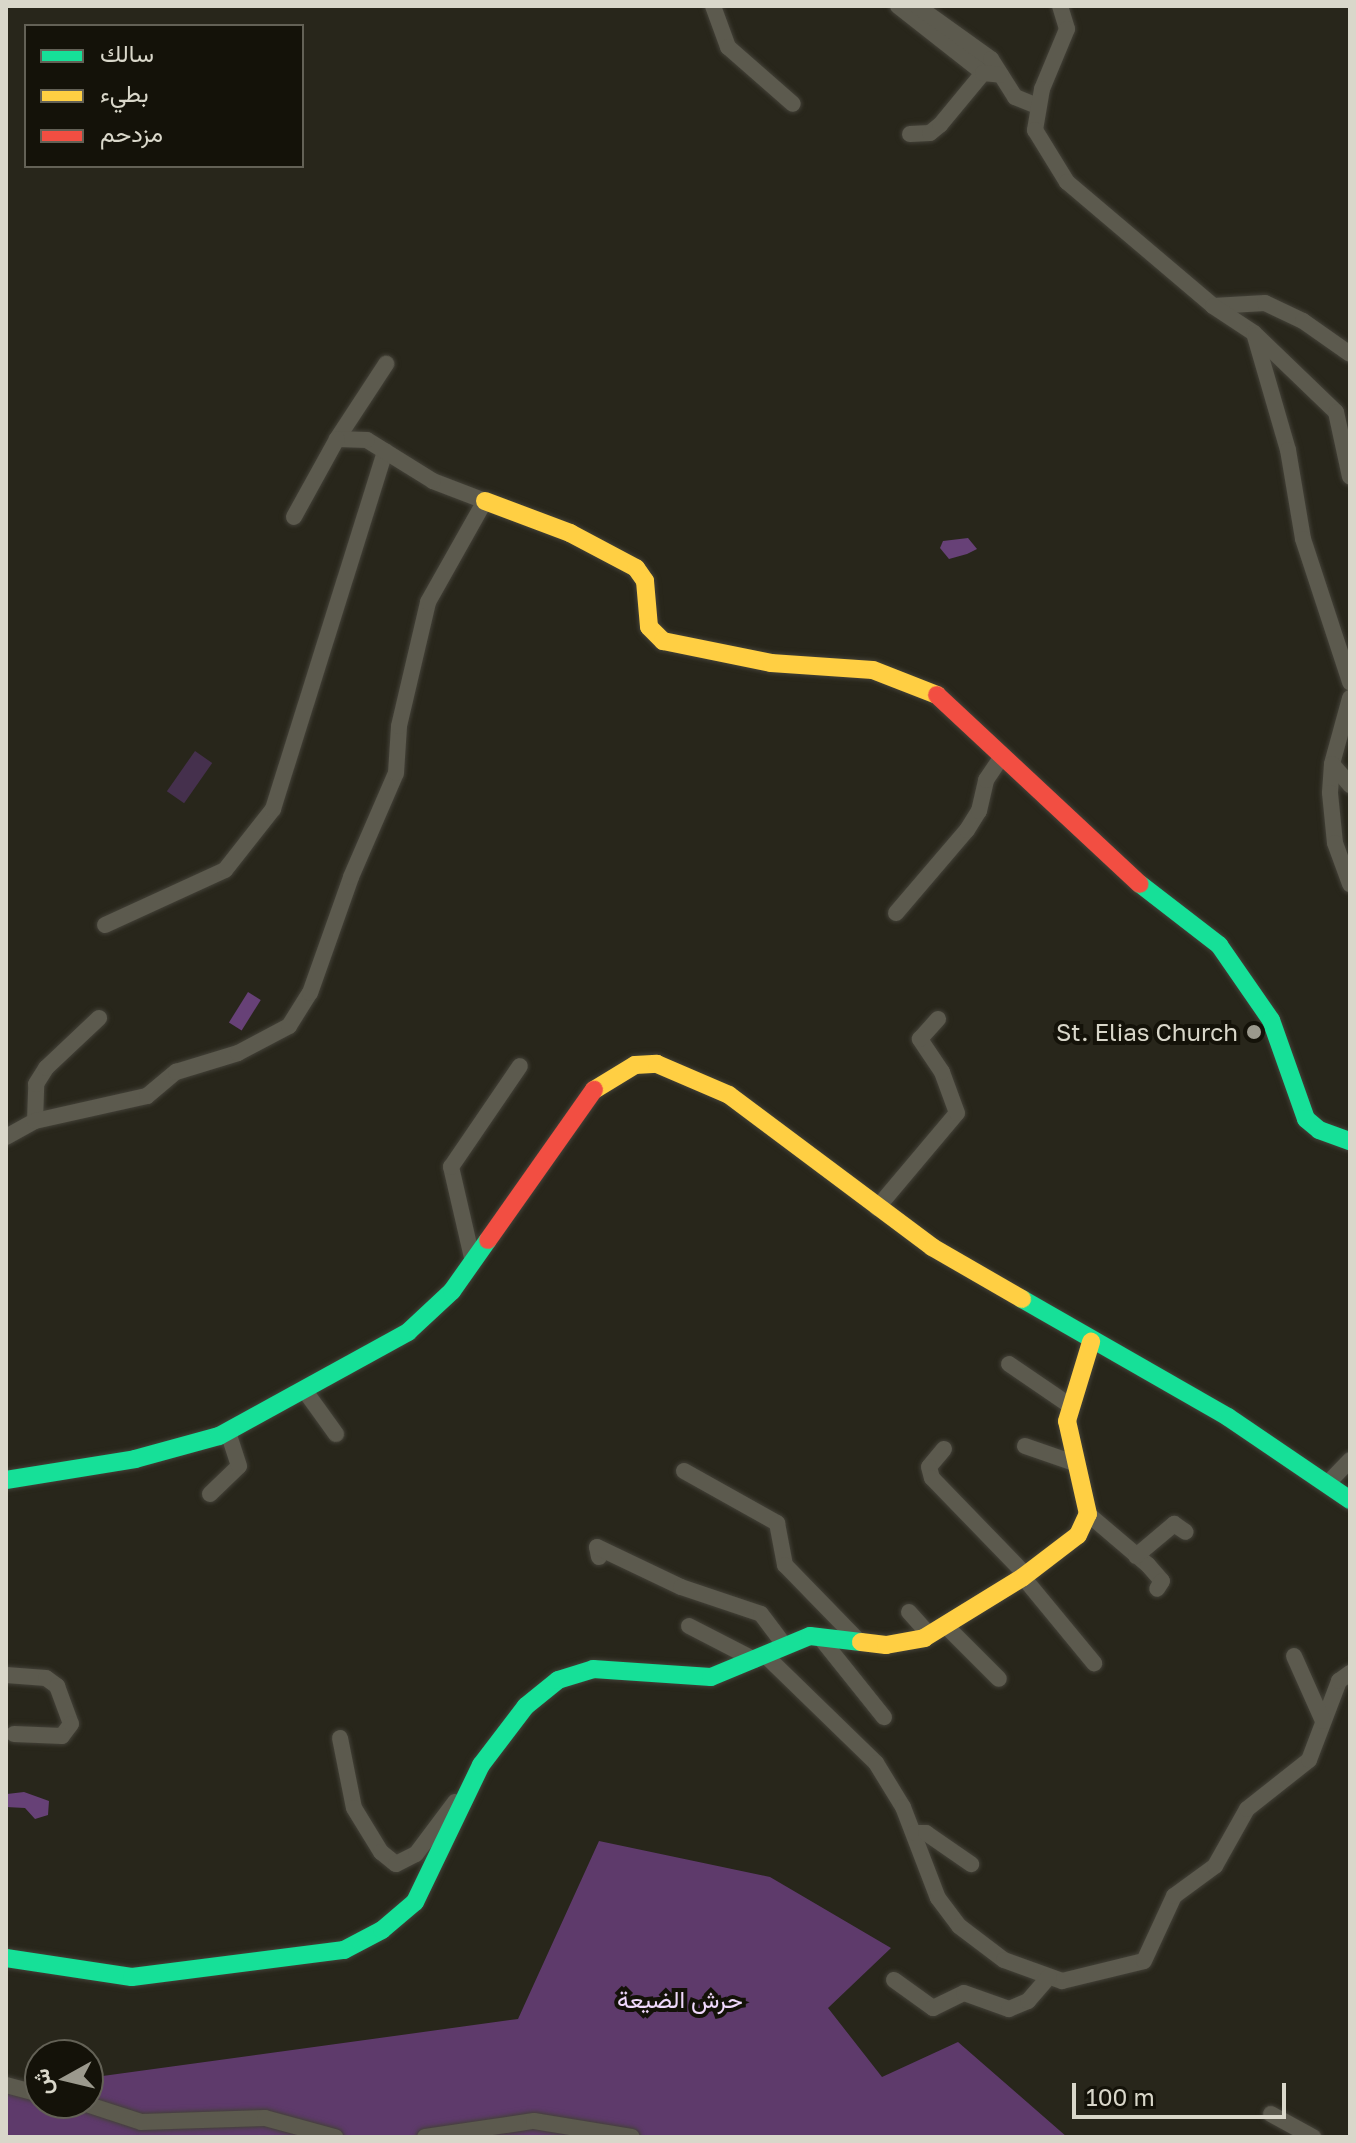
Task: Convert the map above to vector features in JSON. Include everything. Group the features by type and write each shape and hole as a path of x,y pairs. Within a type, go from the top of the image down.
{"street":[{"path":"713,6 728,47 793,104"},
{"path":"898,6 992,74 1015,97 1037,106"},
{"path":"910,134 930,133 992,74 991,59 917,6"},
{"path":"1060,6 1067,29 1037,106 1039,142 1067,182 1213,306 1254,333 1336,412 1350,477"},
{"path":"1213,306 1265,303 1303,321 1350,354"},
{"path":"1254,333 1288,450 1303,539 1350,682"},
{"path":"294,517 337,439 386,364"},
{"path":"337,439 367,440 433,481 570,533 636,568 645,581 649,627 663,641 771,663 892,674 938,696 1121,870 1219,945 1271,1020 1306,1119 1319,1130 1350,1141"},
{"path":"105,925 225,870 273,809 385,451"},
{"path":"6,1137 35,1121 147,1096 176,1072 238,1053 289,1026 300,1013 396,773 399,726 428,602 485,501"},
{"path":"1350,698 1332,764 1332,821 1350,884"},
{"path":"896,913 967,830 979,811 986,780 1002,756"},
{"path":"1332,764 1350,785"},
{"path":"35,1121 36,1084 46,1068 99,1018"},
{"path":"877,1208 957,1113 942,1072 920,1039 938,1019"},
{"path":"6,1480 174,1451 228,1432 408,1332 452,1291 587,1098 605,1080 635,1065 657,1064 729,1095 877,1208 961,1265 1091,1342 1228,1417 1350,1500"},
{"path":"473,1262 451,1167 520,1066"},
{"path":"1091,1342 1069,1405 1068,1439 1074,1463 1088,1514 1162,1581 1157,1589"},
{"path":"1009,1364 1069,1405"},
{"path":"305,1391 336,1434"},
{"path":"210,1494 239,1466 228,1432"},
{"path":"1025,1446 1074,1463"},
{"path":"944,1449 928,1473 1025,1576 1094,1663"},
{"path":"1327,1484 1350,1460"},
{"path":"684,1471 777,1523 785,1565 859,1641"},
{"path":"340,1738 354,1808 381,1852 396,1864 416,1854 526,1706 558,1680 617,1668 711,1677 760,1658 783,1643 819,1636 903,1645 937,1630 1025,1576 1078,1535 1088,1514"},
{"path":"1136,1556 1174,1524 1186,1532"},
{"path":"599,1557 597,1547 681,1587 761,1614 783,1643"},
{"path":"909,1612 999,1679"},
{"path":"689,1626 760,1658 876,1763 915,1833 938,1898 959,1926 1004,1960 1049,1977 1082,1979 1144,1961 1174,1896 1215,1866 1247,1809 1302,1769 1315,1751 1339,1681 1350,1673"},
{"path":"819,1636 884,1717"},
{"path":"1294,1656 1320,1704 1323,1722"},
{"path":"6,1675 46,1678 57,1686 71,1724 62,1736 14,1734"},
{"path":"6,1958 132,1977 344,1950 382,1930 415,1902 470,1782"},
{"path":"915,1833 926,1833 971,1864"},
{"path":"894,1980 933,2008 964,1993 1009,2009 1028,2001 1049,1977"},
{"path":"104,2110 141,2122 265,2118 335,2137"},
{"path":"1271,2114 1313,2137"},
{"path":"425,2137 534,2121 632,2137"}],"shaded area":[{"path":"968,538 977,549 967,554 949,559 940,548 943,541"},
{"path":"195,751 212,763 184,803 167,791"},
{"path":"248,992 261,1000 242,1030 229,1023"},
{"path":"24,1792 49,1801 48,1815 35,1819 25,1808 6,1807 7,1794"}],"green space":[{"name":"حرش الضيعة","path":"599,1841 770,1877 891,1948 828,2008 882,2077 958,2042 1067,2137 6,2137 6,2088 24,2086 24,2119 104,2119 104,2076 518,2019"}],"traffic: fast":[{"path":"1140,884 1219,945 1271,1020 1306,1119 1319,1130 1350,1141"},
{"path":"6,1480 135,1459 219,1436 408,1332 452,1291 488,1240"},
{"path":"1022,1299 1228,1417 1350,1500"},
{"path":"6,1958 132,1977 344,1950 382,1930 415,1902 481,1765 526,1706 558,1680 593,1669 711,1677 810,1636 861,1642"}],"traffic: slow":[{"path":"485,501 570,533 636,568 645,581 649,627 663,641 771,663 873,670 937,695"},
{"path":"594,1090 635,1065 657,1064 729,1095 932,1247 1022,1299"},
{"path":"861,1642 886,1645 924,1638 1023,1577 1078,1535 1088,1514 1067,1421 1091,1342"}],"traffic: jam":[{"path":"937,695 1140,884"},
{"path":"488,1240 594,1090"}],"place":[{"name":"St. Elias Church","path":"1254,1032"}]}
